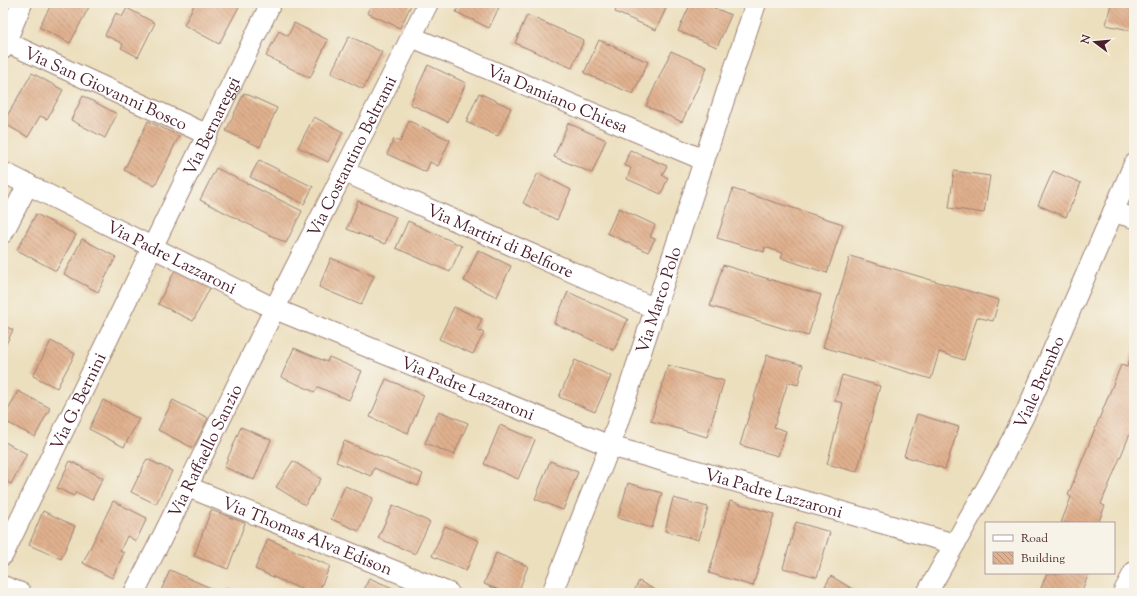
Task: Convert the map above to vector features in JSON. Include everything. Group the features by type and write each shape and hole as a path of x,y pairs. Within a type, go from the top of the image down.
{"street":[{"path":"4,45 22,3"},
{"name":"Via Bernareggi","path":"151,248 271,3"},
{"name":"Via Costantino Beltrami","path":"275,309 345,172 428,3"},
{"name":"Via Marco Polo","path":"552,593 610,446 756,3"},
{"name":"Via Damiano Chiesa","path":"412,37 704,160"},
{"name":"Via San Giovanni Bosco","path":"4,45 206,134"},
{"name":"Viale Brembo","path":"927,593 991,480 1034,396 1134,164"},
{"name":"Via Padre Lazzaroni","path":"3,172 151,248 275,309 610,446 955,544"},
{"name":"Via Martiri di Belfiore","path":"345,172 656,309"},
{"path":"3,233 28,184"},
{"path":"1113,212 1134,218"},
{"name":"Via G. Bernini","path":"3,555 151,248"},
{"name":"Via Raffaello Sanzio","path":"134,593 188,487 275,309"},
{"name":"Via Thomas Alva Edison","path":"188,487 449,593"},
{"path":"1123,593 1134,572"},
{"path":"3,586 21,593"}],"building":[{"path":"52,3 87,3 90,5 70,43 39,27"},
{"path":"195,3 241,3 219,44 184,25"},
{"path":"372,3 412,3 400,28 367,13"},
{"path":"460,3 501,3 489,28 456,12"},
{"path":"619,3 668,4 656,30 615,12"},
{"path":"691,3 703,3 731,15 717,47 678,31"},
{"path":"1111,3 1134,3 1134,31 1106,25"},
{"path":"127,8 155,23 138,57 121,48 123,44 105,35 116,13 122,17"},
{"path":"527,15 584,40 572,68 515,43"},
{"path":"294,23 328,40 310,78 266,56 279,31 288,36"},
{"path":"349,36 382,52 363,89 331,73"},
{"path":"599,40 648,62 633,94 584,73"},
{"path":"671,51 707,67 682,122 646,106"},
{"path":"428,65 466,83 448,122 410,104"},
{"path":"32,73 63,90 47,119 40,116 28,137 3,123"},
{"path":"244,93 277,108 260,147 226,131"},
{"path":"479,93 511,108 498,136 466,122"},
{"path":"83,96 117,114 105,138 71,120"},
{"path":"314,117 343,132 328,162 298,147"},
{"path":"148,121 179,136 155,186 124,170"},
{"path":"409,121 450,140 438,166 430,162 426,172 387,154 394,139 400,142"},
{"path":"568,123 606,140 592,173 554,157"},
{"path":"630,150 667,166 662,175 668,178 661,194 627,179 631,168 624,165"},
{"path":"259,160 313,187 304,204 250,177"},
{"path":"216,168 302,211 286,243 200,200"},
{"path":"954,171 990,176 984,213 949,208"},
{"path":"1053,171 1081,183 1066,217 1038,205"},
{"path":"538,173 571,190 557,220 523,203"},
{"path":"733,189 843,224 827,273 781,258 783,253 765,247 764,252 717,238"},
{"path":"358,201 396,217 385,244 347,229"},
{"path":"619,208 655,225 650,237 655,239 648,252 607,233"},
{"path":"36,214 76,235 56,271 17,250"},
{"path":"408,221 462,246 450,272 396,248"},
{"path":"82,239 116,257 98,292 64,274"},
{"path":"478,250 511,266 497,297 464,281"},
{"path":"850,256 999,300 993,321 977,317 964,360 939,352 931,379 823,347"},
{"path":"331,258 374,276 361,305 319,287"},
{"path":"723,265 821,295 808,336 710,306"},
{"path":"176,268 211,286 193,321 158,304"},
{"path":"568,292 628,319 614,350 554,323"},
{"path":"454,307 482,319 477,330 484,333 473,354 439,339"},
{"path":"3,325 13,330 3,350"},
{"path":"51,341 75,354 57,388 33,376"},
{"path":"294,348 327,362 329,357 362,371 349,400 318,387 315,392 281,377"},
{"path":"1134,349 1134,424 1101,504 1105,506 1098,522 1061,522 1071,497 1068,495 1121,365 1127,367"},
{"path":"767,355 803,365 798,385 788,382 774,427 786,431 778,456 740,445"},
{"path":"575,360 611,376 595,412 559,397"},
{"path":"668,365 724,381 707,437 651,421"},
{"path":"842,375 880,386 857,472 827,464 843,403 835,401"},
{"path":"386,379 424,395 408,433 370,417"},
{"path":"18,391 50,408 35,437 3,420"},
{"path":"103,400 139,419 124,447 89,429"},
{"path":"173,400 208,418 193,448 158,430"},
{"path":"439,411 468,423 454,455 425,443"},
{"path":"917,414 959,427 945,469 904,456"},
{"path":"500,425 535,440 518,479 484,464"},
{"path":"241,427 271,440 254,480 224,467"},
{"path":"3,441 27,454 11,484 3,480"},
{"path":"344,441 423,474 418,486 374,468 371,476 336,462"},
{"path":"147,459 172,471 156,504 131,492"},
{"path":"70,461 103,478 92,500 76,492 74,496 57,488"},
{"path":"293,461 321,479 305,505 276,487"},
{"path":"550,461 578,472 563,510 535,499"},
{"path":"628,483 662,493 652,528 618,518"},
{"path":"345,486 373,498 359,531 331,519"},
{"path":"673,498 708,507 699,540 665,531"},
{"path":"113,501 147,518 136,541 127,536 120,551 124,553 112,578 83,563"},
{"path":"730,501 774,514 753,586 709,573"},
{"path":"393,505 430,522 415,554 378,538"},
{"path":"211,510 245,523 228,569 194,556"},
{"path":"43,511 75,526 61,559 29,545"},
{"path":"796,522 830,532 817,577 783,568"},
{"path":"445,526 479,541 466,571 432,556"},
{"path":"268,539 330,566 318,593 310,593 255,569"},
{"path":"496,553 528,566 518,593 507,593 484,584"},
{"path":"170,570 215,590 213,593 160,593"},
{"path":"1047,574 1089,574 1081,593 1039,593"},
{"path":"831,576 859,593 821,593"},
{"path":"369,578 402,592 402,593 363,593"},
{"path":"639,581 661,593 633,593"},
{"path":"228,588 239,593 226,593"}]}
